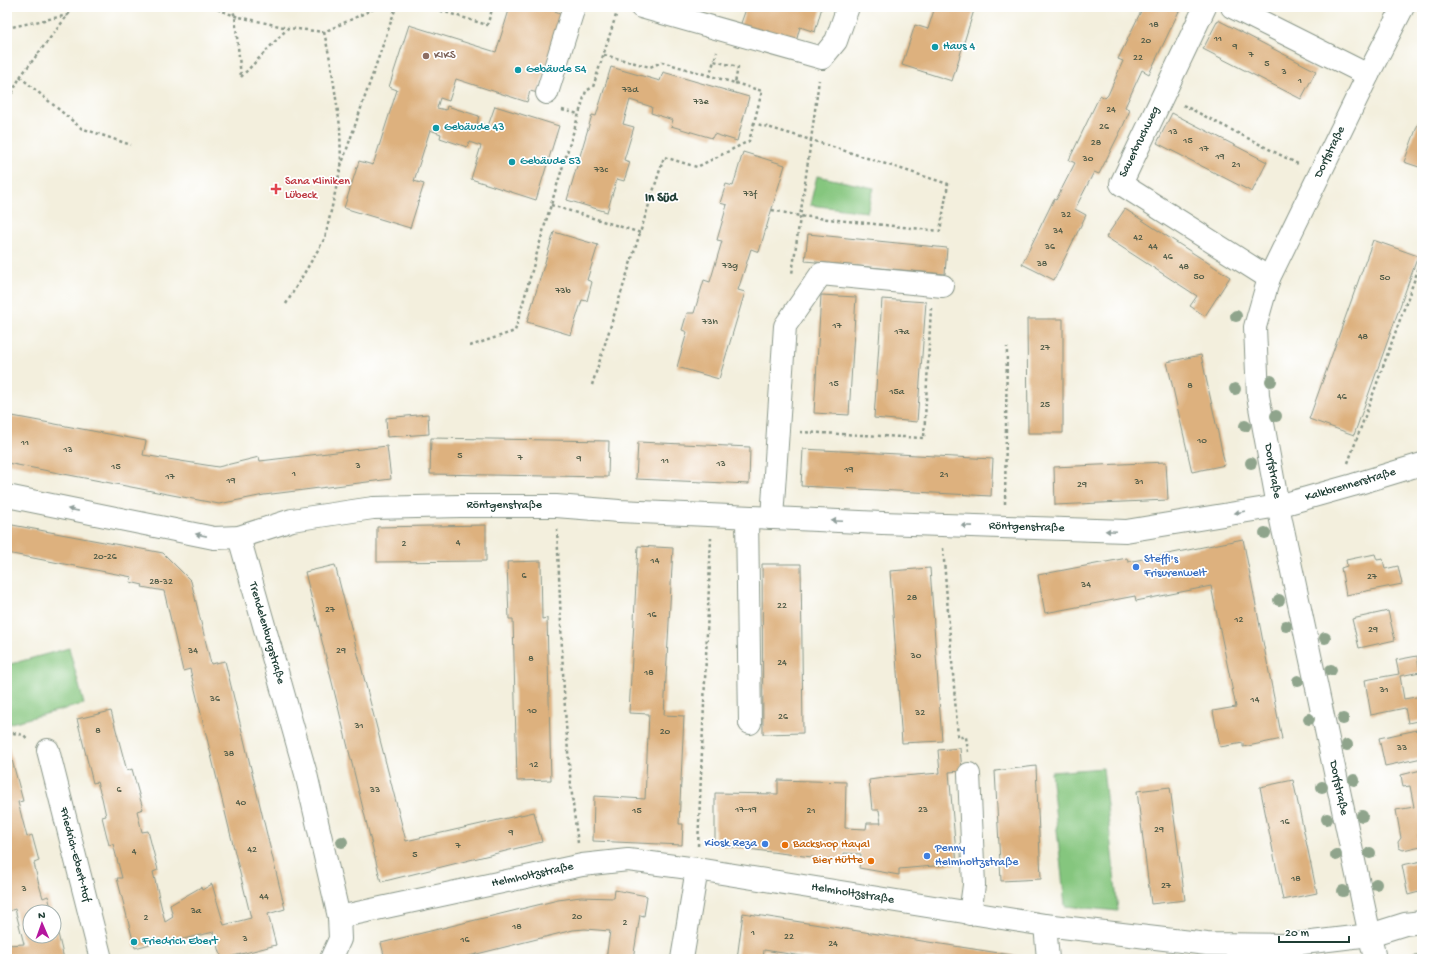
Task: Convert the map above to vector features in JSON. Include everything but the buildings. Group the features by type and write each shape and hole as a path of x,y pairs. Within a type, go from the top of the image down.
{"street":[{"path":"553,101 574,7"},
{"path":"641,7 822,58 836,42 848,7"},
{"name":"Sauerbruchweg","path":"1205,7 1121,184 1270,278"},
{"path":"1232,7 1368,75"},
{"name":"Dorfstraße","path":"1375,959 1278,506 1258,396 1255,327 1270,278 1368,75 1403,7"},
{"path":"772,518 785,326 821,274 937,286"},
{"name":"Kalkbrennerstraße","path":"1278,506 1422,464"},
{"path":"7,496 214,538 240,538"},
{"name":"Röntgenstraße","path":"240,538 292,520 373,508 556,506 619,511 941,526 1005,526 1126,531 1278,506"},
{"path":"747,517 750,723"},
{"name":"Trendelenburgstraße","path":"240,538 306,774 339,917 340,939 331,959"},
{"name":"Friedrich-Ebert-Hof","path":"48,750 101,959"},
{"path":"969,774 974,885 970,914"},
{"name":"Helmholtzstraße","path":"339,917 582,865 628,860 697,869 1045,925 1207,944 1287,945 1370,935 1405,924 1422,922"},
{"path":"682,959 697,869"},
{"path":"1045,925 1048,959"}],"path":[{"path":"7,104 20,77 74,7"},
{"path":"212,7 235,16 288,28 324,32 372,8 378,7"},
{"path":"231,7 235,16 241,77 288,28"},
{"path":"286,304 324,238 341,166 396,7"},
{"path":"429,7 487,26 493,7"},
{"path":"470,346 515,331 551,205 586,91 593,87 618,7"},
{"path":"7,28 68,15"},
{"path":"709,76 724,30"},
{"path":"324,32 340,126 341,166"},
{"path":"592,385 664,157 697,167 749,141 762,91 662,62 650,67 604,55"},
{"path":"792,279 822,58"},
{"path":"714,61 738,67 735,83"},
{"path":"20,77 82,128 131,145"},
{"path":"1163,95 1319,175"},
{"path":"553,101 579,114"},
{"path":"754,123 948,184 940,231 800,216 772,210"},
{"path":"551,205 641,233"},
{"path":"1353,485 1348,463 1422,259"},
{"path":"778,430 924,438 937,286"},
{"path":"1005,526 1007,347"},
{"path":"556,506 572,801 582,865"},
{"path":"697,869 712,515"},
{"path":"941,526 958,737 966,737 967,746"}],"green space":[{"path":"817,176 874,188 867,212 810,205"},
{"path":"69,648 84,704 7,724 7,665"},
{"path":"1103,768 1118,911 1065,906 1051,772"}],"place":[{"name":"Haus 4","path":"935,47"},
{"name":"KIKS","path":"426,56"},
{"name":"Gebäude 54","path":"518,70"},
{"name":"Gebäude 43","path":"436,128"},
{"name":"Gebäude 53","path":"512,162"},
{"name":"Sana Kliniken Lübeck","path":"276,189"},
{"name":"Steffi's Frisurenwelt","path":"1136,567"},
{"name":"Kiosk Reza","path":"765,844"},
{"name":"Backshop Hayal","path":"785,845"},
{"name":"Penny Helmholtzstraße","path":"927,856"},
{"name":"Bier Hütte","path":"871,861"},
{"name":"Friedrich Ebert","path":"134,942"}],"district":[{"name":"In Süd","path":"661,198"}]}
